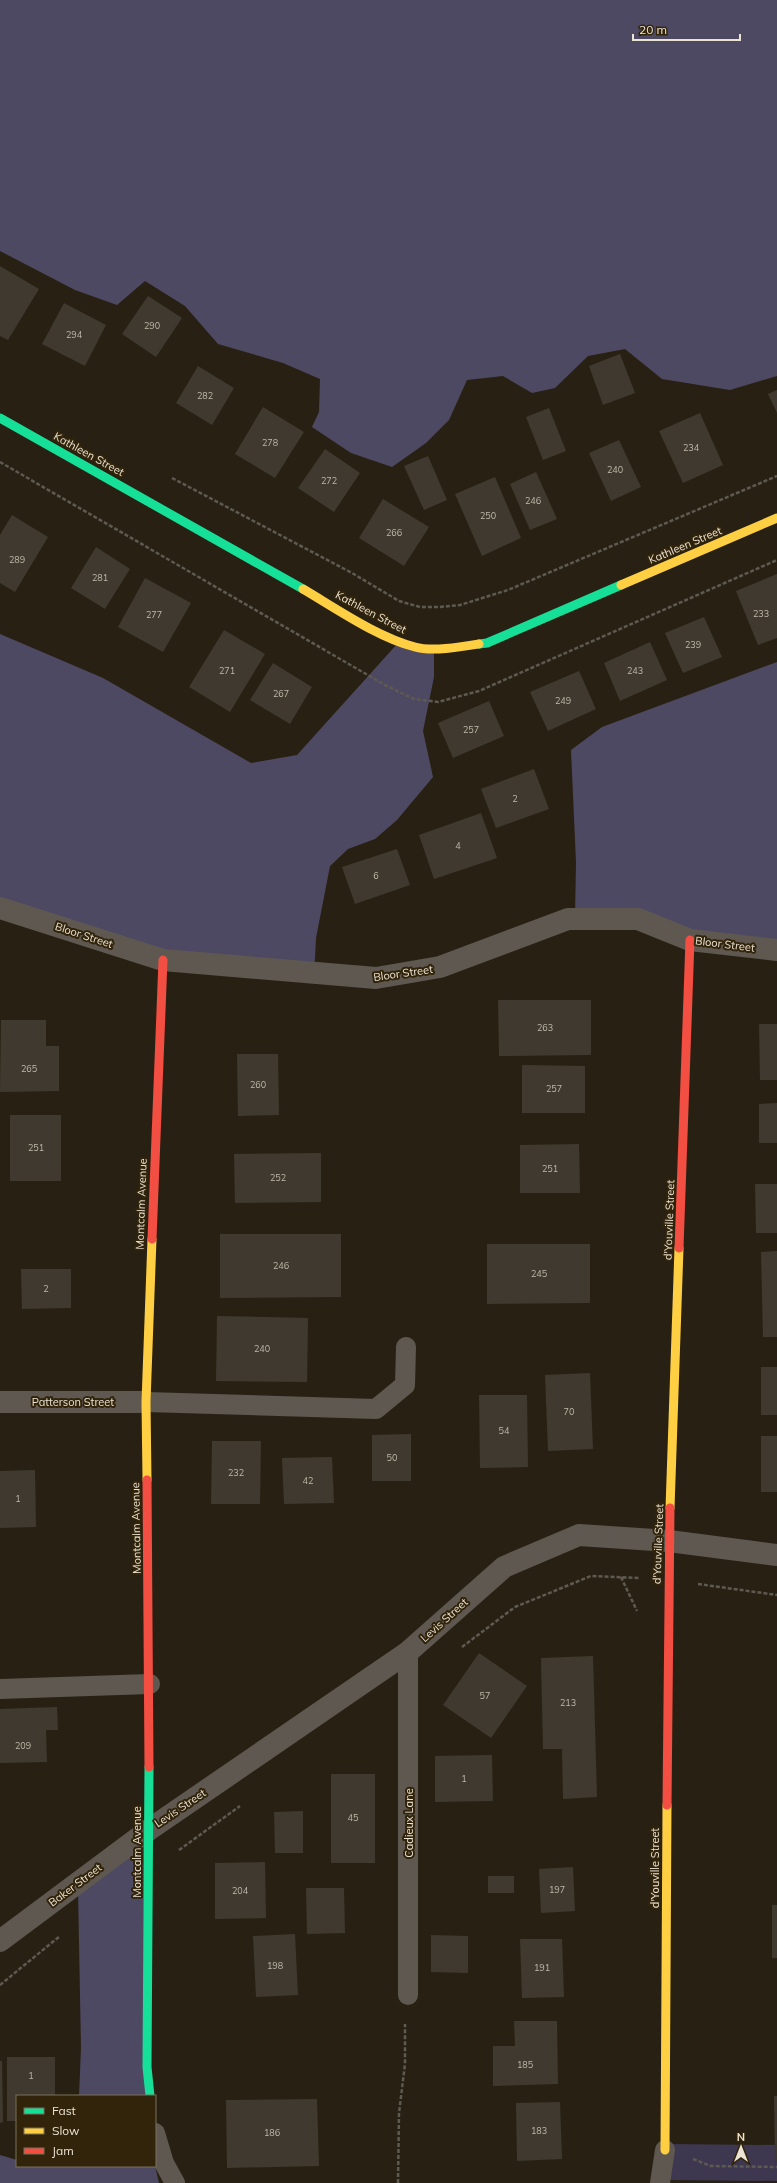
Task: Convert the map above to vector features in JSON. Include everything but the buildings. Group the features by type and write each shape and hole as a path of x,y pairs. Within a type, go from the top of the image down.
{"street":[{"name":"Kathleen Street","path":"0,418 386,636 416,648 451,648 487,643 777,518"},
{"name":"Bloor Street","path":"0,908 163,960 376,978 440,968 568,919 638,919 690,940 777,950"},
{"name":"d'Youville Street","path":"665,2150 669,1541 690,940"},
{"name":"Montcalm Avenue","path":"150,2095 146,2067 150,1829 150,1684 146,1402 163,960"},
{"name":"Patterson Street","path":"0,1402 146,1402"},
{"name":"Levis Street","path":"150,1829 408,1652 504,1567 579,1535 669,1541 777,1555"},
{"name":"Baker Street","path":"0,1941 150,1829"}],"lane":[{"path":"146,1402 376,1409 405,1385 406,1347"},
{"name":"Cadieux Lane","path":"408,1652 408,1995"},
{"path":"0,1688 150,1684"},
{"path":"156,2136 164,2163 175,2183"},
{"path":"660,2183 665,2150"}],"path":[{"path":"169,476 352,573 399,601 420,607 460,606 508,590 777,476"},
{"path":"459,1650 515,1607 591,1576 669,1580 777,1595"},
{"path":"149,1870 247,1802"},
{"path":"0,1985 66,1932"},
{"path":"398,2183 399,2113 405,2064 405,2026 408,1995"},
{"path":"665,2150 711,2166 777,2167"}],"shaded area":[{"path":"0,0 777,0 777,376 730,390 662,379 625,349 588,356 555,388 532,393 503,376 467,380 449,420 426,443 392,467 351,453 312,427 319,412 320,379 283,363 218,344 185,306 145,281 117,305 75,290 0,251"},
{"path":"0,634 103,678 251,763 297,755 398,643 434,649 434,677 423,731 433,777 397,820 375,839 348,849 330,866 316,938 314,976 160,962 0,911"},
{"path":"777,662 777,947 575,917 576,862 571,750 602,727"},
{"path":"147,1837 145,2095 79,2095 81,2048 78,1888"},
{"path":"668,2144 777,2145 777,2181 665,2180"},
{"path":"0,2155 16,2160 16,2167 155,2167 159,2183 0,2183"}],"traffic: fast":[{"path":"0,418 303,589"},
{"path":"479,644 487,643 621,585"},
{"path":"149,1767 147,2067 150,2095"}],"traffic: slow":[{"path":"621,585 777,518"},
{"path":"303,589 372,630 386,637 415,647 438,649 479,644"},
{"path":"147,1480 146,1402 152,1239"},
{"path":"670,1508 679,1248"},
{"path":"665,2150 667,1805"}],"traffic: jam":[{"path":"679,1248 690,940"},
{"path":"152,1239 163,960"},
{"path":"147,1480 149,1767"},
{"path":"667,1805 670,1508"}]}
